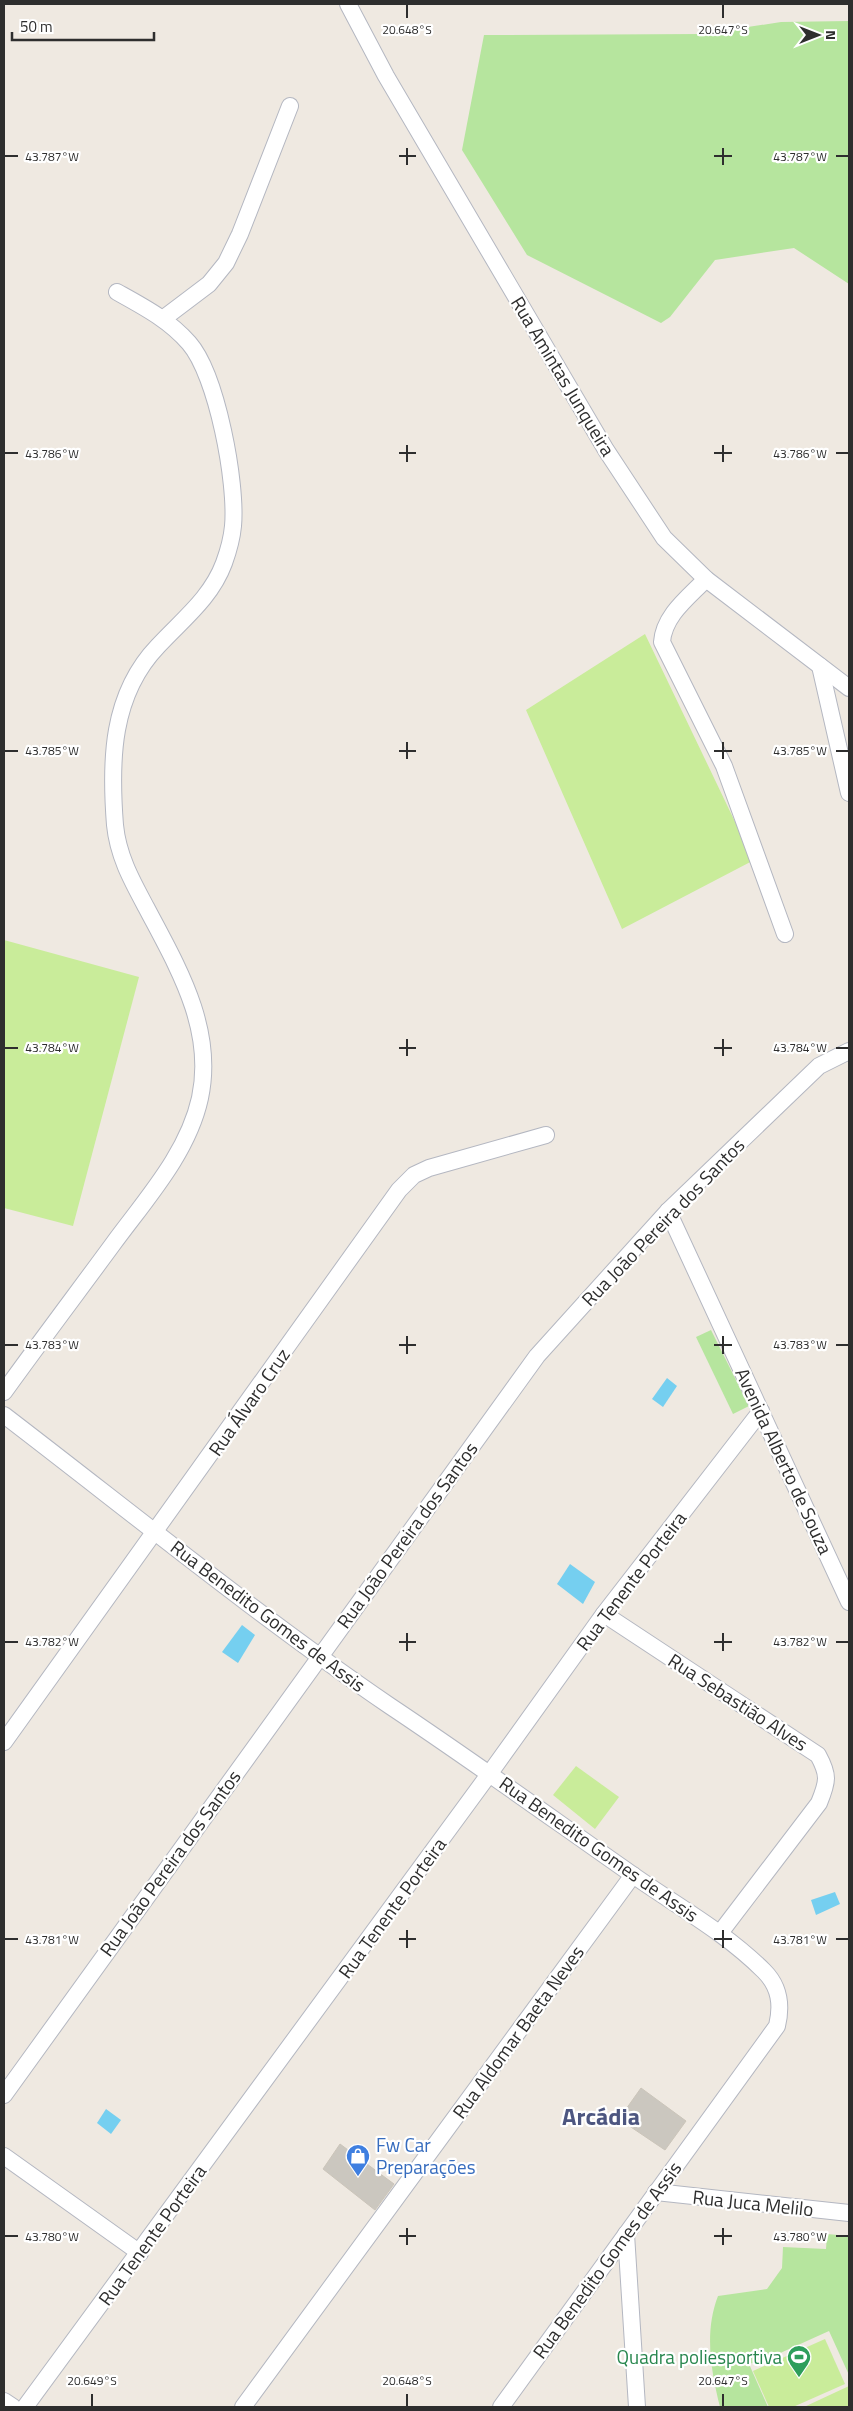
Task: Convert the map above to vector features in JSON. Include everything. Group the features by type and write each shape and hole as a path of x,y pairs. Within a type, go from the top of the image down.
{"street":[{"name":"Rua Amintas Junqueira","path":"348,4 386,76 611,458 664,538 706,578 849,688"},
{"path":"164,318 209,284 226,263 240,234 290,106"},
{"path":"4,1392 164,1175 190,1132 201,1096 203,1054 196,1011 181,972 125,869 116,829 112,757 120,716 132,679 155,649 208,595 224,562 233,526 232,491 221,416 208,375 191,345 164,318 117,292"},
{"path":"706,578 667,621 662,642 724,766 785,934"},
{"path":"820,666 849,793"},
{"name":"Rua João Pereira dos Santos","path":"4,2095 537,1356 668,1212 819,1066 849,1051"},
{"name":"Rua Álvaro Cruz","path":"4,1742 399,1190 414,1175 429,1168 546,1135"},
{"name":"Avenida Alberto de Souza","path":"668,1212 849,1602"},
{"name":"Rua Tenente Porteira","path":"25,2407 140,2253 604,1614 761,1411"},
{"name":"Rua Benedito Gomes de Assis","path":"4,1415 319,1657 490,1773 633,1875 720,1933 766,1972 778,1991 781,2008 777,2026 501,2407"},
{"name":"Rua Sebastião Alves","path":"604,1614 818,1755 827,1771 826,1786 819,1802 720,1933"},
{"name":"Rua Aldomar Baeta Neves","path":"243,2407 633,1875"},
{"path":"4,2156 140,2253"},
{"name":"Rua Juca Melilo","path":"656,2192 849,2213"},
{"path":"626,2234 637,2407"},
{"path":"4,2401 13,2407"}],"green space":[{"path":"849,21 849,284 794,248 715,260 670,317 661,323 527,255 462,150 484,35 702,34 781,22"},
{"path":"645,634 738,828 758,858 622,929 526,710"},
{"path":"4,940 139,977 73,1226 4,1208"},
{"path":"711,1330 749,1406 733,1414 696,1337"},
{"path":"576,1766 619,1797 595,1829 553,1795"},
{"path":"827,2234 849,2236 849,2375 829,2331 767,2359 749,2364 768,2407 720,2407 710,2352 711,2323 718,2296 767,2289 782,2268 783,2247 826,2249"},
{"name":"Quadra poliesportiva","path":"825,2339 845,2384 793,2407 769,2407 753,2371"},
{"path":"849,2386 849,2407 804,2407"}],"water":[{"path":"667,1378 677,1386 663,1407 652,1399"},
{"path":"570,1564 595,1582 583,1604 557,1584"},
{"path":"242,1625 255,1635 238,1663 222,1652"},
{"path":"835,1892 840,1904 816,1915 811,1900"},
{"path":"106,2109 121,2120 111,2134 97,2123"}],"building":[{"path":"641,2088 686,2121 665,2150 619,2119"},
{"name":"Fw Car Preparações","path":"340,2144 394,2184 375,2210 323,2169"}],"place":[{"name":"Fw Car Preparações","path":"358,2177"},
{"name":"Quadra poliesportiva","path":"799,2378"}],"district":[{"name":"Arcádia","path":"601,2117"}]}
